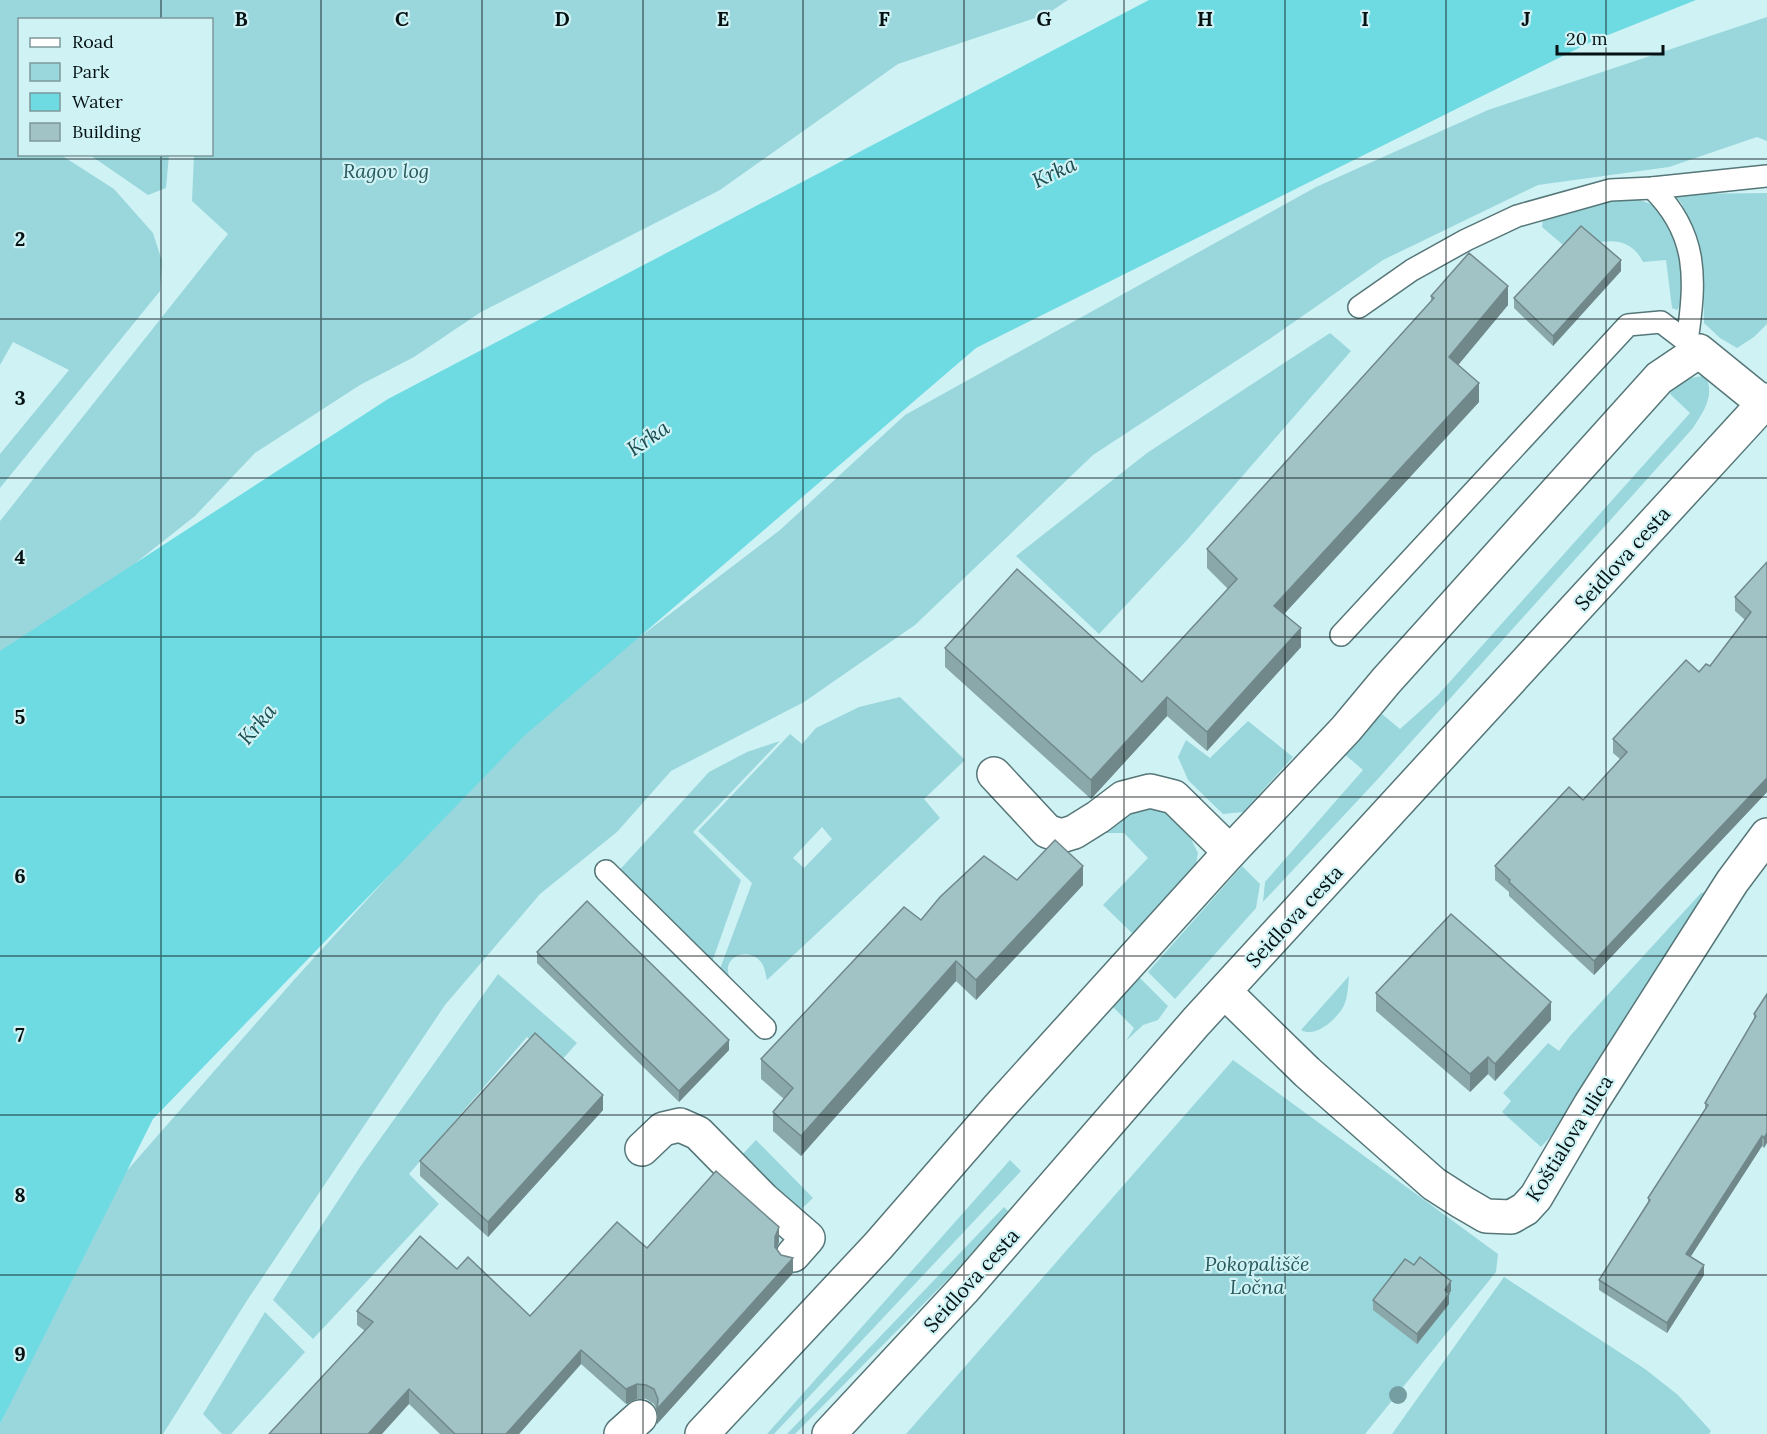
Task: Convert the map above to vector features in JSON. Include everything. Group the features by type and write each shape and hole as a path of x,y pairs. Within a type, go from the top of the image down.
{"street":[{"name":"Seidlova cesta","path":"829,1434 965,1288 1196,1022 1765,401 1693,346"},
{"path":"702,1434 878,1246 998,1108 1230,852 1346,729 1386,681 1659,378 1693,346"},
{"path":"994,774 1047,831 1061,836 1074,832 1123,798 1150,791 1174,797 1230,852"},
{"name":"Koštialova ulica","path":"1225,992 1307,1072 1434,1184 1486,1216 1511,1217 1525,1209 1536,1197 1590,1105 1732,882 1767,835"},
{"path":"642,1149 663,1129 680,1125 698,1133 763,1199 808,1238 793,1255"}],"lane":[{"path":"1359,307 1412,270 1466,240 1517,216 1610,190 1767,176"},
{"path":"1652,188 1674,212 1688,242 1693,281 1693,346"},
{"path":"1341,635 1628,325 1661,322 1693,346"},
{"path":"606,871 765,1028"}],"green space":[{"name":"Ragov log","path":"0,0 1068,0 1047,14 898,64 720,190 481,312 414,357 360,385 255,453 195,516 37,641 0,678 0,521 228,234 192,201 194,156 213,156 213,18 18,18 18,156 63,156 114,189 153,233 162,261 160,291 0,488 0,454 69,370 13,342 0,365"},
{"path":"1767,17 1767,141 1757,137 1669,167 1538,185 1383,260 1271,338 1093,455 915,625 804,702 671,771 617,832 540,894 445,1005 248,1299 163,1434 0,1434 0,1424 110,1190 293,981 504,749 574,687 780,530 905,415 1316,187 1488,110"},
{"path":"91,156 169,156 166,188 148,195"},
{"path":"1767,193 1767,324 1754,337 1737,348 1720,338 1704,323 1703,263 1682,204 1676,197 1681,194"},
{"path":"1628,196 1651,204 1666,218 1681,255 1683,302 1677,310 1672,308 1666,260 1643,262 1636,252 1620,242 1600,242 1569,250 1542,227 1543,220 1563,212"},
{"path":"1330,333 1351,351 1187,540 1099,634 1016,556 1147,453"},
{"path":"1706,377 1708,384 1708,397 1704,410 1693,428 1376,781 1263,902 1265,882 1363,770 1343,753 1382,714 1400,729 1438,695 1690,413 1670,394 1672,389 1687,379"},
{"path":"900,697 965,760 924,799 940,818 767,980 763,965 752,955 737,956 733,959 728,970 733,987 718,974 752,883 698,831 790,734 802,744 816,728 859,707","holes":["822,827 832,839 804,868 793,858"]},
{"path":"1248,721 1293,757 1243,812 1223,814 1188,780 1178,757 1186,740 1210,758"},
{"path":"780,741 693,832 741,880 711,965 615,875 709,772 747,752"},
{"path":"1143,807 1163,812 1178,821 1198,853 1195,870 1134,935 1103,905 1148,858 1124,833 1100,833 1115,820"},
{"path":"1242,866 1260,884 1256,908 1175,999 1148,972"},
{"path":"1714,890 1551,1136 1541,1147 1502,1112 1511,1101 1503,1093 1548,1043 1559,1051 1570,1036 1701,893"},
{"path":"498,974 577,1043 560,1062 527,1037 409,1174 439,1204 313,1339 273,1300 360,1167"},
{"path":"1349,976 1345,1001 1339,1014 1318,1030 1306,1032 1301,1030"},
{"path":"1140,978 1168,1006 1158,1020 1143,1025 1126,1041 1134,1028 1112,1006"},
{"name":"Pokopališče Ločna","path":"1233,1060 1498,1254 1496,1272 1365,1434 906,1434"},
{"path":"756,1140 813,1198 796,1214 739,1158"},
{"path":"1010,1160 1021,1171 774,1434 767,1434"},
{"path":"1004,1207 1009,1212 952,1275 795,1434 787,1434"},
{"path":"1504,1277 1645,1369 1678,1395 1711,1431 1709,1434 1392,1434"},
{"path":"265,1312 305,1352 231,1434 222,1434 203,1414"}],"water":[{"name":"Krka","path":"1149,0 1696,0 1593,41 976,348 524,736 153,1119 0,1424 0,651 388,399"}],"building":[{"path":"1581,226 1621,260 1553,336 1514,298"},
{"path":"1469,253 1508,286 1449,357 1479,383 1274,606 1301,628 1207,732 1167,697 1091,780 945,648 1017,569 1142,682 1237,579 1207,549 1434,298 1431,296"},
{"path":"1767,562 1767,778 1594,961 1509,882 1510,880 1495,866 1569,787 1583,800 1627,752 1613,739 1686,660 1699,672 1706,664 1710,666 1751,612 1735,597"},
{"path":"1055,840 1083,866 976,980 956,961 801,1136 773,1112 793,1088 761,1059 904,907 921,920 940,897 984,856 1017,880"},
{"path":"587,901 729,1040 679,1091 537,952"},
{"path":"1451,914 1551,1002 1495,1064 1488,1057 1470,1074 1376,993"},
{"path":"1767,994 1767,1133 1764,1138 1762,1136 1686,1254 1704,1265 1667,1323 1599,1280 1708,1105 1705,1103"},
{"path":"535,1033 603,1095 488,1222 420,1161"},
{"path":"716,1171 779,1227 775,1237 775,1247 781,1255 793,1258 657,1409 658,1399 654,1389 637,1384 626,1389 581,1350 506,1434 455,1434 409,1389 369,1433 371,1434 269,1434 373,1322 357,1311 420,1236 457,1269 468,1257 530,1316 617,1222 647,1248"},
{"path":"1420,1257 1451,1281 1445,1290 1449,1294 1417,1334 1373,1300 1405,1259 1414,1265"}]}
